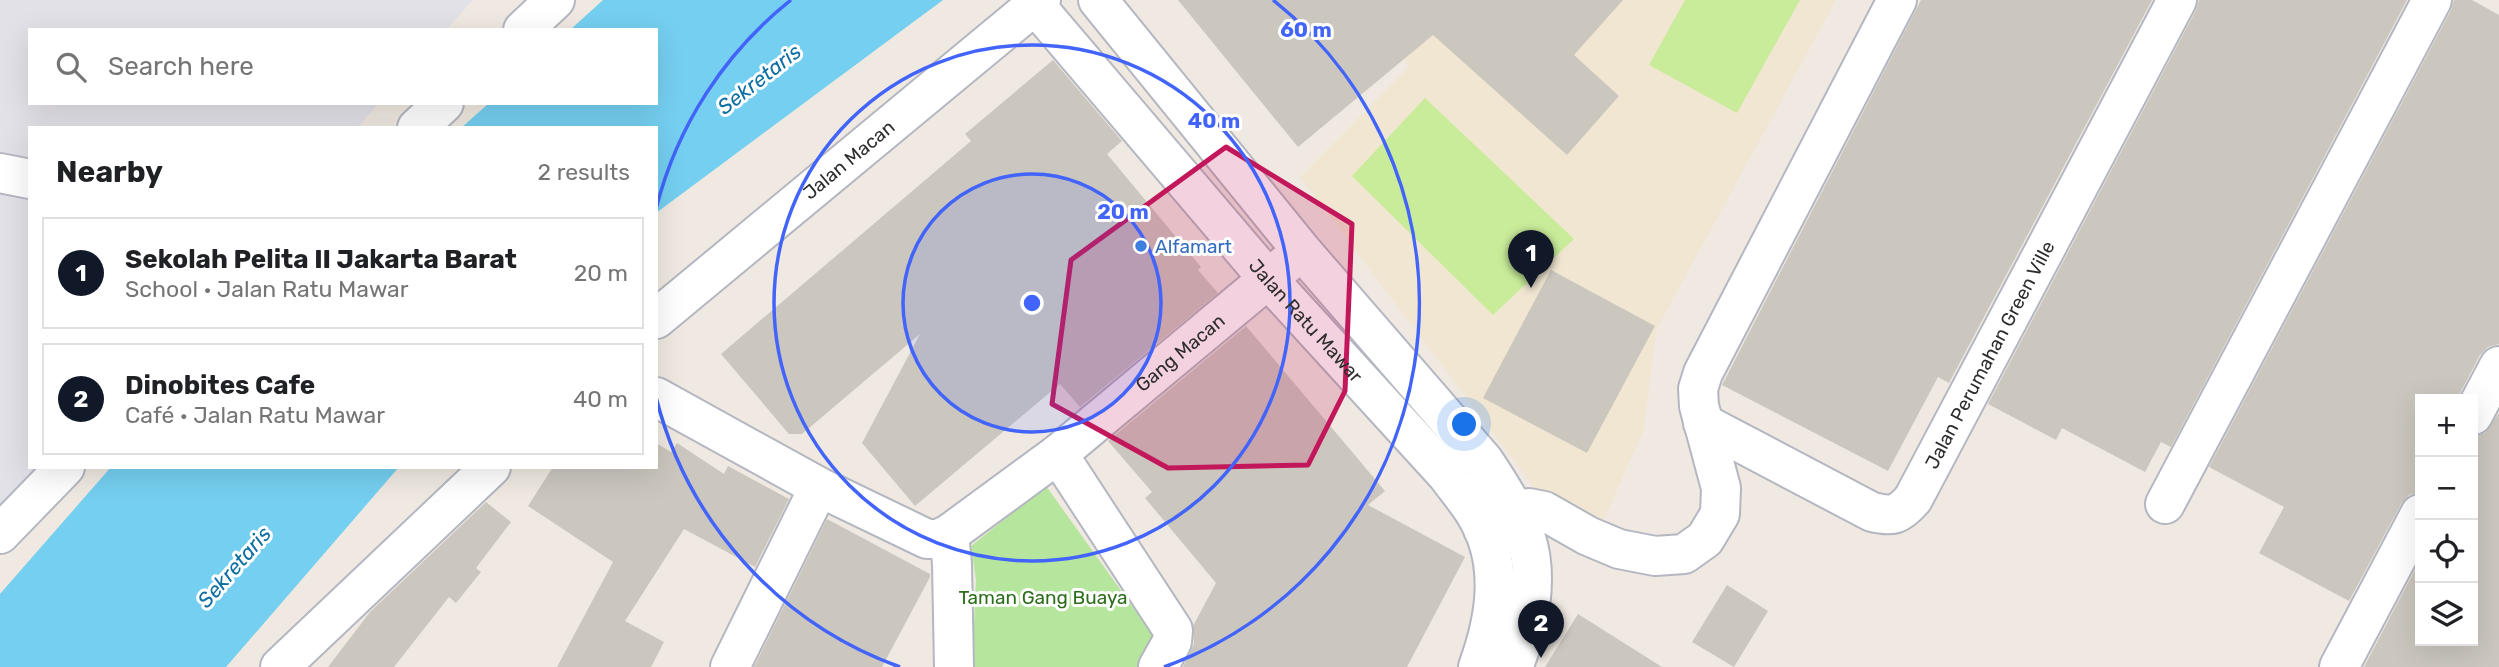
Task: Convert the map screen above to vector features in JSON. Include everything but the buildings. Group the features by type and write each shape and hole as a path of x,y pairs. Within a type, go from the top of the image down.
{"street":[{"path":"525,28 555,0"},
{"name":"Jalan Ratu Mawar","path":"1098,0 1302,251 1484,461 1499,521 1490,635 1478,667"},
{"path":"1499,521 1529,508 1544,511 1588,536 1619,549 1655,556 1684,554 1704,539 1720,514 1721,488 1699,406 1698,389 1703,373 1897,0"},
{"name":"Jalan Perumahan Green Ville","path":"1703,423 1872,512 1887,516 1902,512 1913,499 2177,0"},
{"path":"2165,503 2432,0"},
{"name":"Jalan Ratu Mawar","path":"1038,2 1268,279 1447,475 1473,510 1499,521 1527,540 1531,564 1530,607 1513,667"},
{"name":"Jalan Macan","path":"658,316 1038,2"},
{"path":"419,126 442,105"},
{"path":"0,173 28,179"},
{"name":"Gang Macan","path":"949,534 1058,454 1302,251"},
{"path":"2478,406 2499,366"},
{"path":"658,398 819,486 927,539 938,539 949,534 954,667"},
{"path":"1058,454 1173,630 1172,642 1158,667"},
{"path":"0,534 63,469"},
{"path":"280,667 489,469"},
{"path":"730,667 819,486"},
{"path":"2339,667 2417,520"}],"highlighted area":[{"path":"1226,147 1352,224 1345,391 1308,465 1168,468 1052,404 1071,260"}],"shaded area":[{"path":"0,0 473,0 448,28 28,28 28,105 377,105 359,126 28,126 28,469 45,469 0,519"},
{"path":"1415,0 1836,0 1656,330 1644,429 1602,524 1558,519 1300,177 1409,67 1389,31"}],"green space":[{"path":"1685,0 1800,0 1737,113 1649,65"},
{"path":"1425,98 1574,239 1493,315 1352,176"},
{"name":"Taman Gang Buaya","path":"1046,486 1155,638 1141,667 972,667 976,580 971,546"}],"water":[{"name":"Sekretaris","path":"603,0 943,0 658,212 658,126 463,126 487,105 658,105 658,28 572,28"},
{"name":"Sekretaris","path":"109,469 397,469 226,667 0,667 0,594"}],"place":[{"name":"Alfamart","path":"1141,246"},
{"name":"Sekolah Pelita II Jakarta Barat","path":"1531,288"},
{"name":"Dinobites Cafe","path":"1541,658"}]}
